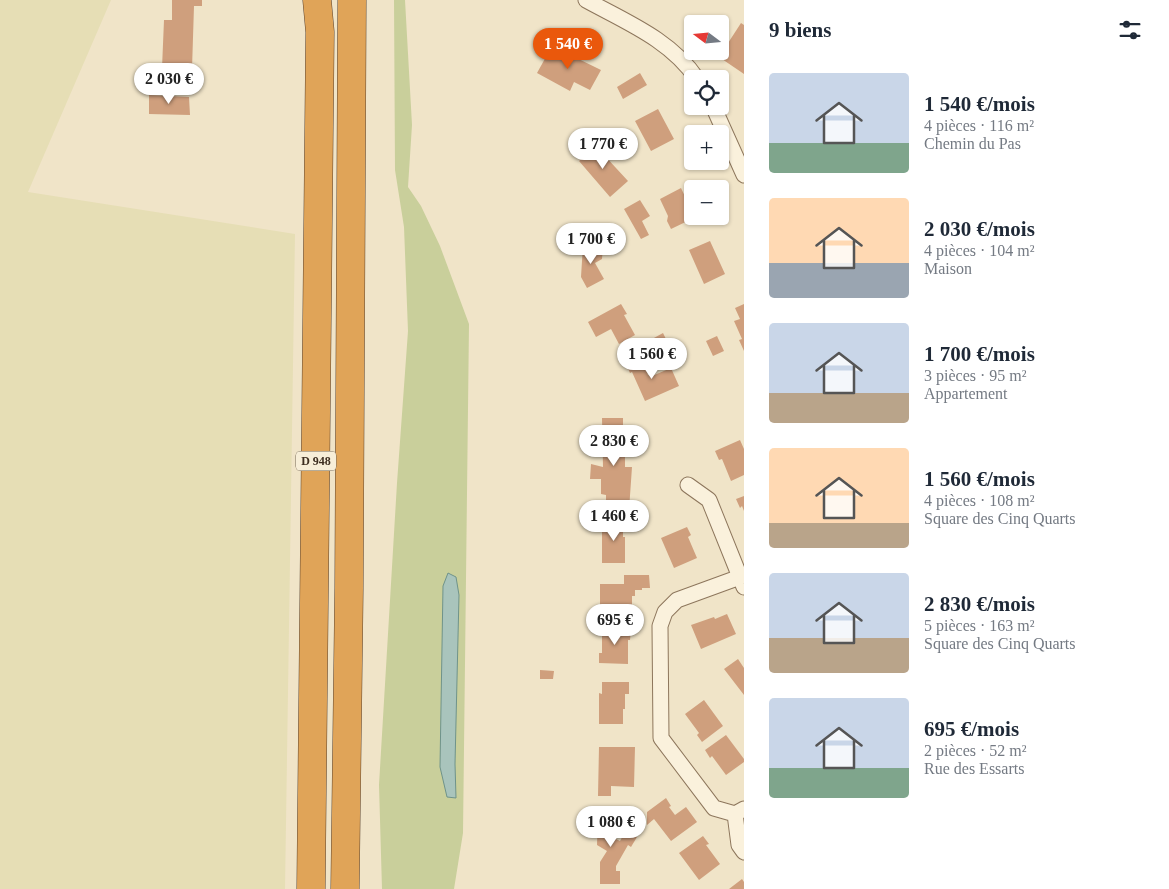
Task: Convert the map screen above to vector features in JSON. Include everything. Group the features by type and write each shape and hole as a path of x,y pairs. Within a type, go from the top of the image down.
{"highway":[{"path":"317,0 320,32"},
{"name":"D 948","path":"312,889 320,32 325,0"},
{"name":"D 948","path":"345,889 349,588 352,0"}],"street":[{"path":"586,0 652,36 674,53 689,70"},
{"path":"717,115 744,172"},
{"path":"688,485 709,500 742,582 677,600 665,612 660,626 661,738 714,808 739,811 739,845 744,852"}],"shaded area":[{"path":"0,0 111,0 28,192 295,234 285,889 0,889"}],"green space":[{"path":"394,0 405,0 412,125 408,187 421,206 440,246 469,324 463,833 454,889 382,889 379,785 408,331 404,227 395,170"}],"water":[{"path":"448,573 456,577 459,595 455,764 456,798 447,797 440,767 443,586"}],"building":[{"path":"172,0 202,0 202,6 194,6 192,69 162,68 164,20 172,20"},
{"path":"741,23 744,25 744,74 723,60 729,60 729,42"},
{"path":"552,46 601,70 590,90 574,82 570,91 537,73"},
{"path":"640,73 647,85 623,99 617,87"},
{"path":"149,95 189,97 190,115 149,114"},
{"path":"658,109 674,139 651,151 635,121"},
{"path":"600,143 608,152 604,155 628,181 610,197 579,161"},
{"path":"681,188 684,194 684,223 671,229 667,221 668,216 660,199"},
{"path":"640,200 650,216 642,221 649,235 641,239 624,209"},
{"path":"710,241 725,274 704,284 689,250"},
{"path":"583,245 603,247 602,259 595,263 604,279 587,288 581,277"},
{"path":"621,304 627,314 624,315 635,335 619,344 611,329 596,337 588,322"},
{"path":"744,304 744,351 739,340 742,339 734,321 740,319 735,308"},
{"path":"663,333 668,343 648,353 643,344"},
{"path":"717,336 724,351 713,356 706,341"},
{"path":"642,357 648,375 652,376 671,368 679,386 645,401 632,372 630,373 626,364"},
{"path":"602,418 623,418 625,467 632,467 629,510 606,510 606,495 601,494 601,479 590,479 591,464 603,467"},
{"path":"740,440 744,449 744,475 731,481 722,459 719,460 715,451"},
{"path":"744,496 744,511 742,506 740,508 736,499"},
{"path":"602,521 628,521 628,528 623,528 625,563 602,563"},
{"path":"687,527 691,535 688,537 697,558 674,568 661,538"},
{"path":"624,575 649,575 650,588 635,590 635,596 632,596 632,620 604,618 603,605 600,605 600,584 624,584"},
{"path":"727,614 736,634 701,649 691,625"},
{"path":"602,629 631,629 630,640 628,640 628,664 599,663 599,653 602,653"},
{"path":"738,659 744,668 744,695 724,669"},
{"path":"540,670 554,671 553,679 540,679"},
{"path":"602,682 629,682 629,694 625,694 623,724 599,724 599,693 602,694"},
{"path":"704,700 723,726 702,742 697,735 699,733 685,714"},
{"path":"726,735 744,759 744,762 726,775 712,756 710,758 705,750"},
{"path":"599,747 635,747 634,787 611,786 611,796 598,796"},
{"path":"666,798 671,806 669,807 675,815 686,807 697,822 671,841 654,819 647,825 647,812"},
{"path":"598,813 614,813 614,838 620,841 626,830 637,837 631,847 628,845 616,866 616,871 620,871 620,884 600,884 600,862 607,851 597,845"},
{"path":"703,836 709,844 706,845 720,864 699,880 679,853"},
{"path":"742,879 744,889 729,889"}]}
